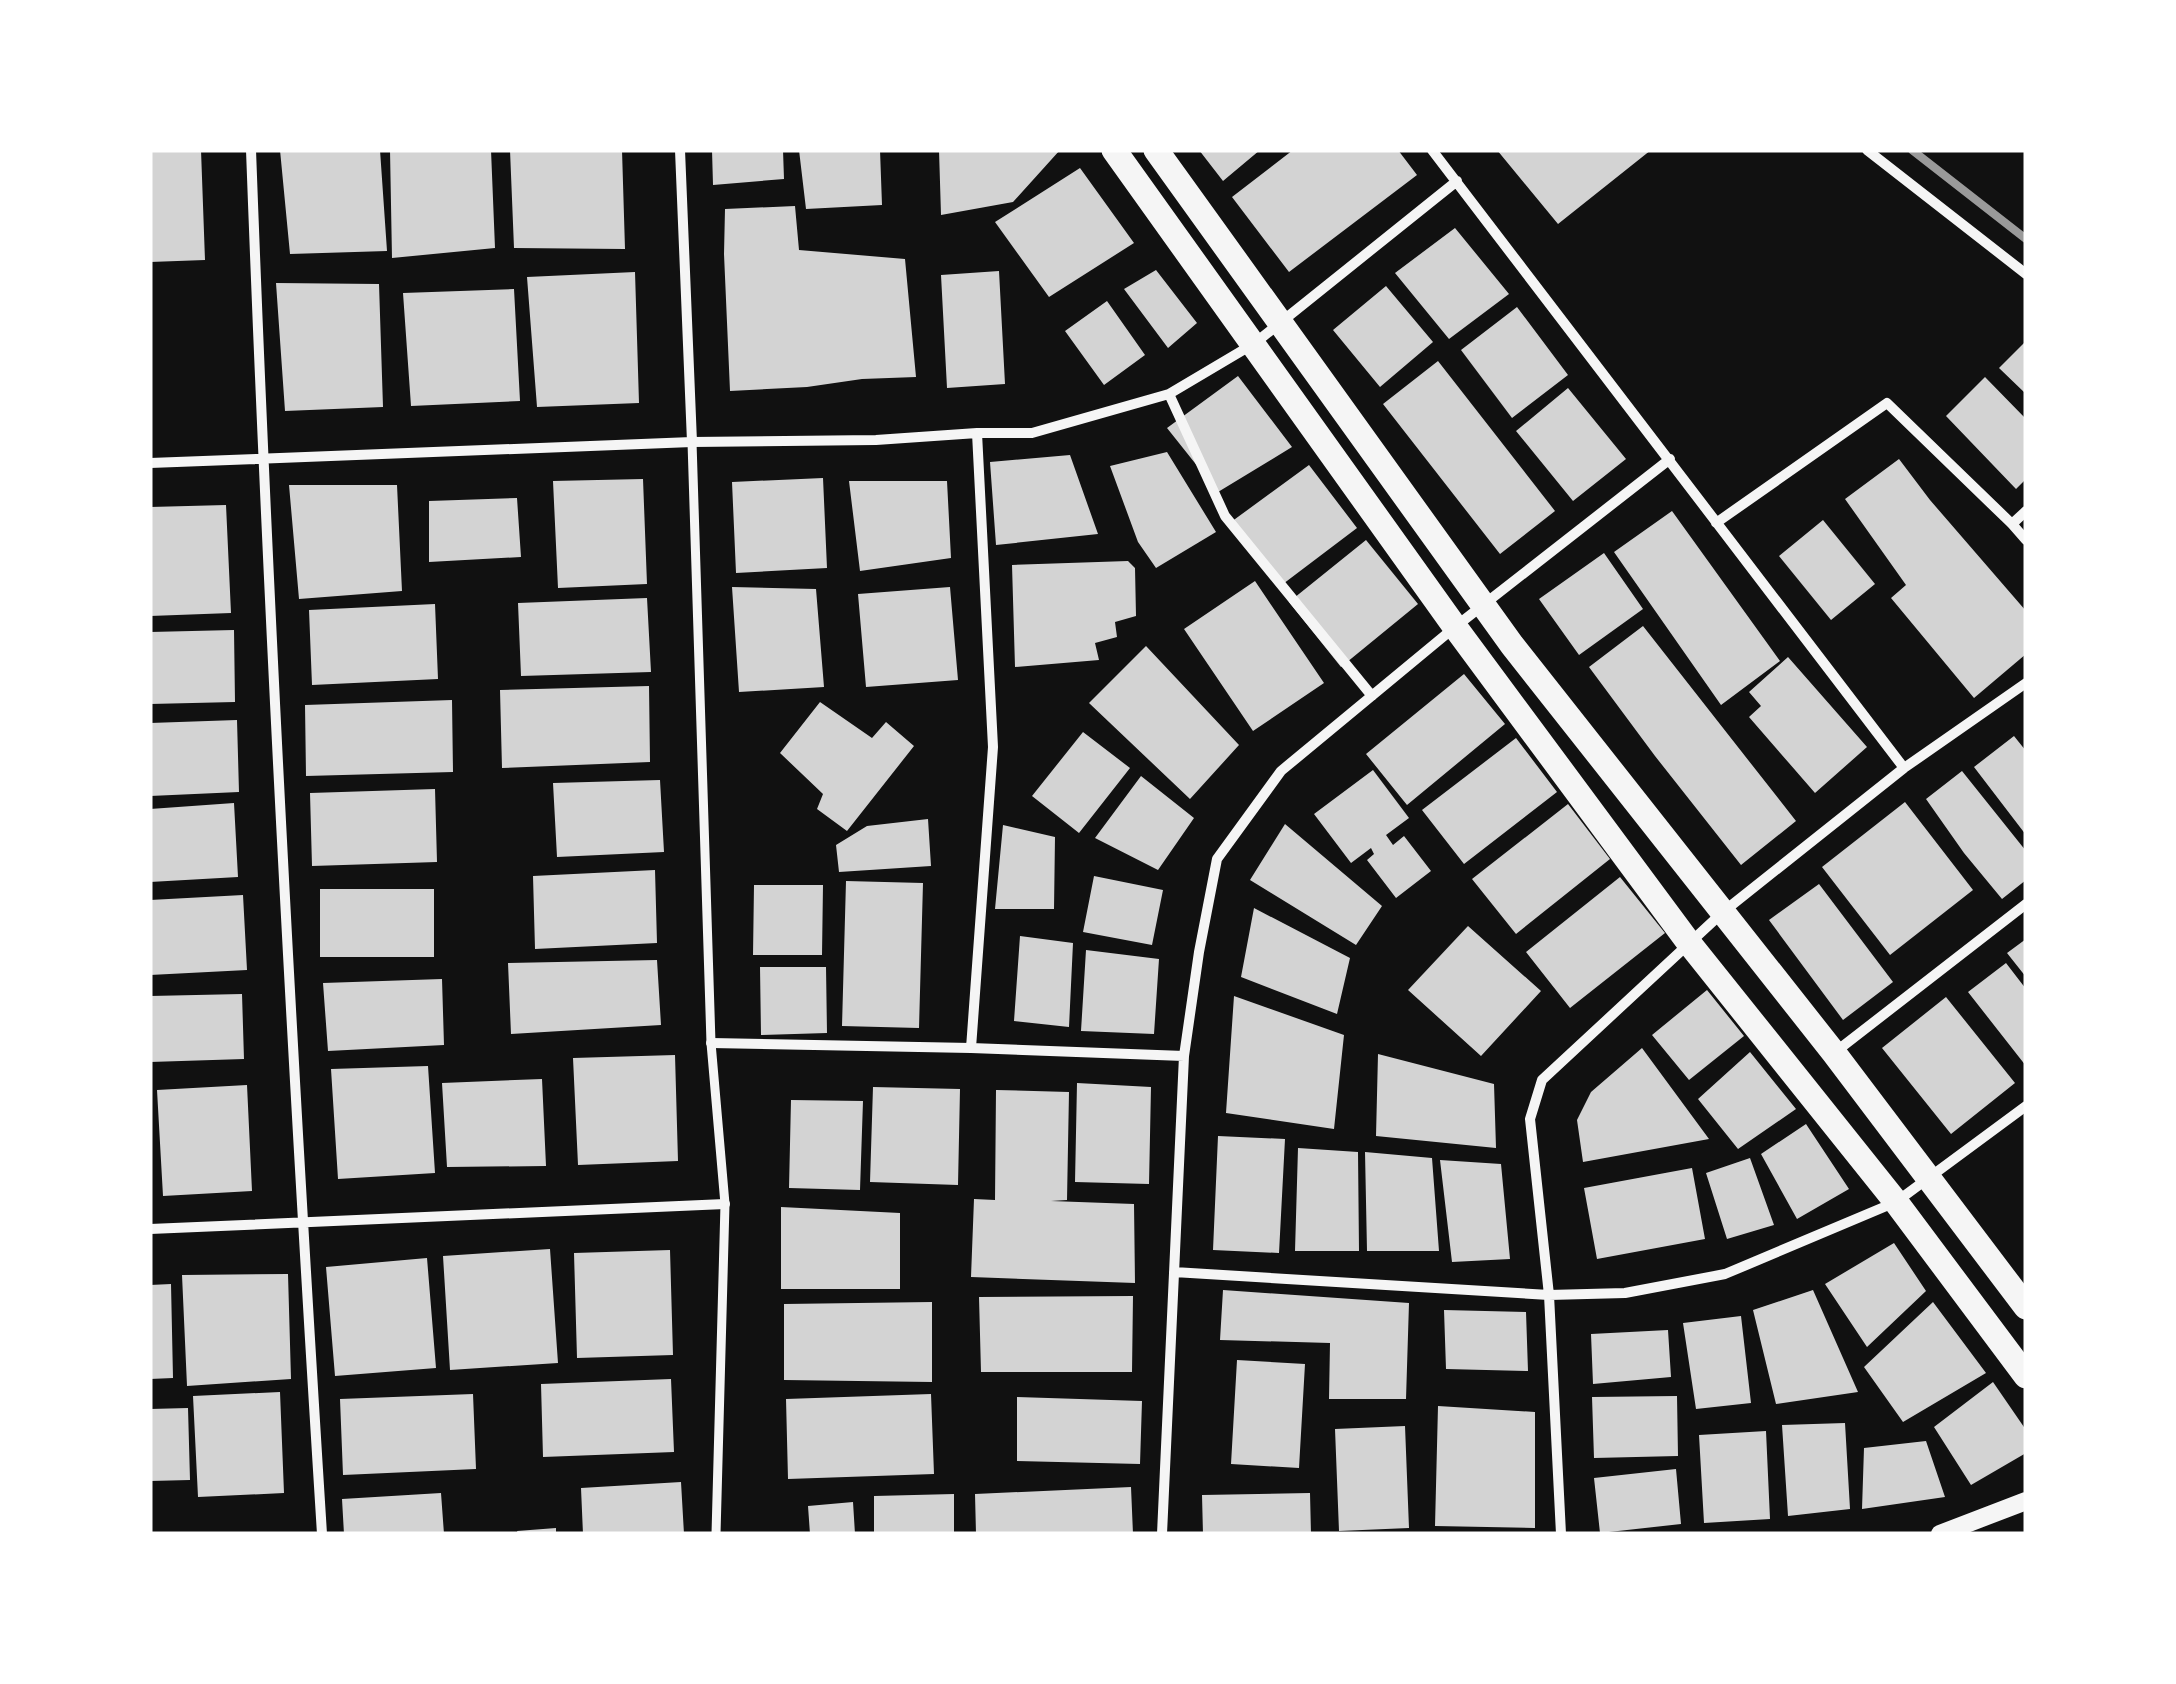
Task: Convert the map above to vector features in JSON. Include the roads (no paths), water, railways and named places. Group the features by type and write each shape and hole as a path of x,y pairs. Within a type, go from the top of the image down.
{"main road":[{"path":"1114,150 1455,626 1689,944 1896,1202 2026,1376"},
{"path":"1156,150 1512,645 1834,1053 2026,1307"}],"street":[{"path":"251,150 262,458 322,1534"},
{"path":"680,150 712,1044 725,1204 716,1534"},
{"path":"1432,150 1904,768"},
{"path":"1868,150 2026,274"},
{"path":"150,462 1032,433 1169,394 1254,344 1457,182"},
{"path":"1169,394 1225,516 1372,696"},
{"path":"1716,523 1887,403 2026,540"},
{"path":"972,1048 992,746 976,433"},
{"path":"1162,1534 1184,1056 1217,858 1281,772 1455,626 1670,459"},
{"path":"2012,524 2026,511"},
{"path":"1561,1534 1549,1294 1530,1119 1542,1080 1723,912 1904,768 2026,683"},
{"path":"1834,1053 2026,904"},
{"path":"712,1044 1184,1056"},
{"path":"1174,1272 1549,1294 1625,1293 1725,1274 1896,1202 2026,1106"},
{"path":"150,1229 725,1204"},
{"path":"1940,1534 2026,1501"}],"railway":[{"path":"1912,150 2026,239"}]}
